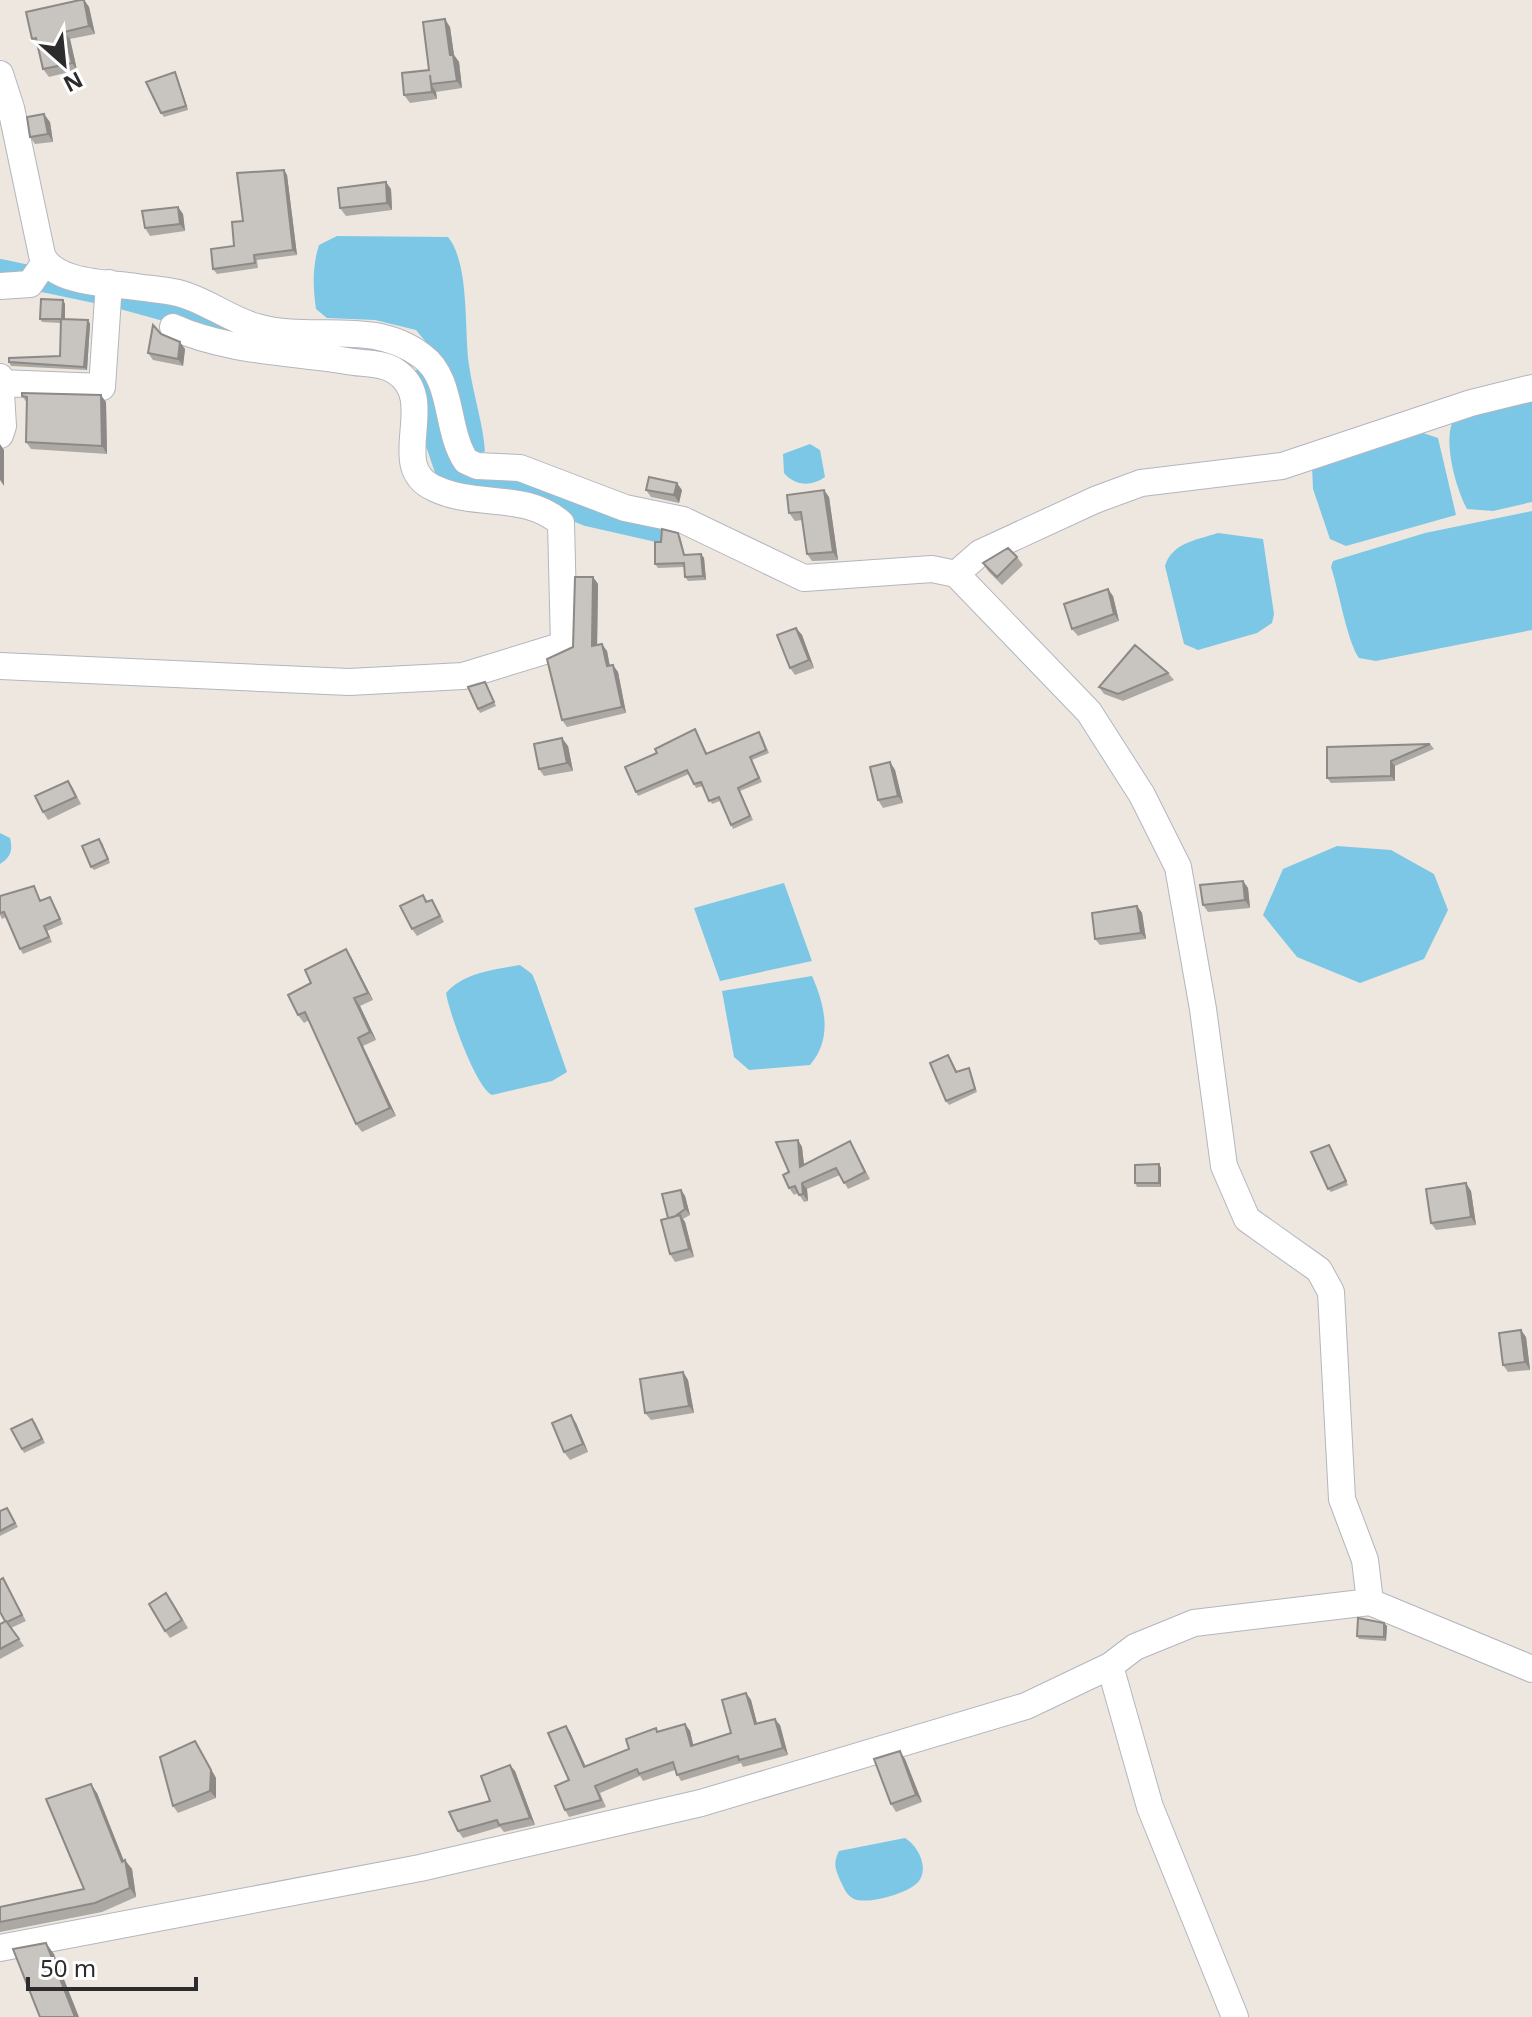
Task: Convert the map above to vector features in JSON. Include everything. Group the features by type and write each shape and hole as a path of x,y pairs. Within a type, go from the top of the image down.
{"street":[{"path":"0,74 11,108 45,262 63,274 180,293 258,328 383,336 406,345 426,358 439,378 459,451 466,461 477,466 520,468 625,508 683,520 804,578 932,569 956,574 1089,712 1142,795 1178,867 1203,1009 1224,1166 1247,1219 1319,1270 1331,1292 1342,1499 1365,1560 1370,1602"},
{"path":"0,286 30,284 45,262"},
{"path":"0,383 102,387 109,283"},
{"path":"0,666 349,682 463,676 564,645 561,523 539,506 474,499 432,488 417,476 411,466 416,410 408,385 395,371 298,352 249,349 173,327"},
{"path":"0,377 0,435"},
{"path":"956,574 980,553 1095,500 1141,483 1282,466 1471,403 1532,388"},
{"path":"0,1948 420,1868 701,1803 1026,1706 1110,1666 1135,1647 1194,1623 1370,1602 1532,1669"},
{"path":"1110,1666 1150,1807 1235,2017"}],"water":[{"path":"337,236 448,237 455,249 463,280 469,365 485,451 478,455 468,448 431,348 416,330 375,320 327,318 316,309 314,277 319,245"},
{"path":"1532,397 1532,502 1493,511 1467,509 1452,467 1449,443 1452,423"},
{"path":"1420,432 1438,438 1456,515 1346,546 1330,539 1313,489 1312,466"},
{"path":"810,444 820,450 825,477 814,482 798,483 784,473 783,454"},
{"path":"1532,511 1532,630 1376,661 1359,658 1331,567 1333,561 1425,533"},
{"path":"1218,533 1263,539 1274,614 1272,623 1257,633 1198,650 1184,644 1165,566 1179,547"},
{"path":"0,833 10,838 11,846 9,856 0,864"},
{"path":"1337,846 1391,850 1434,874 1448,910 1424,959 1360,983 1297,957 1263,915 1283,869"},
{"path":"784,883 812,961 720,981 694,908"},
{"path":"520,965 532,974 536,983 567,1072 552,1081 492,1095 471,1065 446,993 471,976"},
{"path":"812,976 824,1022 822,1044 817,1055 810,1065 749,1070 734,1057 722,991"},
{"path":"905,1838 921,1857 923,1870 919,1881 898,1894 878,1899 860,1900 849,1895 836,1869 839,1851"}],"building":[{"path":"84,0 89,26 64,32 72,63 43,69 26,12"},
{"path":"445,19 457,81 431,84 432,92 404,95 402,73 429,70 423,22"},
{"path":"175,72 186,106 161,113 146,82"},
{"path":"44,114 48,134 30,137 27,117"},
{"path":"284,170 293,250 254,255 255,263 213,269 211,249 234,246 232,222 243,221 237,173"},
{"path":"386,182 387,203 340,208 338,188"},
{"path":"178,207 180,224 145,228 142,211"},
{"path":"41,299 63,300 62,319 88,320 84,367 9,362 9,358 60,356 61,319 40,319"},
{"path":"153,325 161,334 180,342 178,359 148,353"},
{"path":"22,393 101,395 102,446 26,442 27,397"},
{"path":"649,477 677,483 674,495 646,490"},
{"path":"824,490 833,552 807,554 801,512 789,513 787,495"},
{"path":"662,529 678,533 684,555 701,554 703,576 685,577 684,563 655,564 655,542 661,542"},
{"path":"1008,548 1017,557 997,577 983,563"},
{"path":"575,577 593,577 592,646 602,644 607,666 613,665 622,707 562,720 547,659 573,647"},
{"path":"1108,589 1114,614 1072,629 1064,604"},
{"path":"796,628 809,660 790,668 777,635"},
{"path":"1135,645 1168,673 1118,694 1099,687"},
{"path":"485,682 494,702 478,709 468,687"},
{"path":"695,729 706,754 759,732 766,750 750,757 759,778 738,788 750,816 731,825 719,797 709,801 701,782 694,784 687,770 636,792 625,767 657,753 655,749"},
{"path":"562,738 567,763 539,769 534,744"},
{"path":"1430,744 1391,761 1391,776 1327,778 1327,747"},
{"path":"890,762 898,796 878,800 870,767"},
{"path":"68,781 76,797 43,812 35,796"},
{"path":"99,839 108,859 91,867 82,846"},
{"path":"1243,881 1245,900 1203,905 1200,885"},
{"path":"34,886 40,901 50,897 60,919 44,926 49,937 20,949 4,912 0,913 0,896"},
{"path":"423,895 426,902 432,900 440,916 412,929 400,906"},
{"path":"1137,906 1141,933 1095,939 1092,913"},
{"path":"346,949 368,993 354,998 370,1032 358,1038 390,1108 356,1124 305,1012 298,1015 288,995 311,983 305,970"},
{"path":"948,1055 956,1072 969,1068 975,1089 946,1101 930,1063"},
{"path":"798,1140 800,1167 850,1141 865,1172 844,1183 836,1168 802,1183 803,1194 799,1195 795,1186 789,1188 783,1175 789,1172 776,1142"},
{"path":"1329,1145 1346,1181 1328,1189 1311,1152"},
{"path":"1159,1164 1159,1183 1135,1183 1135,1165"},
{"path":"1466,1183 1471,1217 1431,1223 1426,1189"},
{"path":"681,1190 685,1209 668,1218 662,1194"},
{"path":"680,1215 689,1249 670,1254 661,1220"},
{"path":"1521,1330 1525,1362 1503,1365 1499,1333"},
{"path":"683,1372 689,1406 645,1413 640,1379"},
{"path":"571,1415 583,1444 564,1452 552,1423"},
{"path":"32,1419 42,1439 22,1449 11,1429"},
{"path":"7,1508 15,1523 0,1531 0,1511"},
{"path":"3,1578 22,1615 7,1622 0,1612 0,1580"},
{"path":"166,1593 182,1620 165,1631 149,1604"},
{"path":"1358,1618 1384,1623 1384,1637 1357,1636"},
{"path":"6,1621 19,1639 0,1649 0,1624"},
{"path":"746,1693 755,1724 775,1719 783,1748 739,1760 738,1756 677,1775 673,1762 639,1774 637,1769 595,1786 601,1800 565,1810 555,1786 569,1780 548,1733 566,1726 584,1767 629,1749 626,1739 656,1728 657,1732 685,1724 691,1746 731,1733 722,1700"},
{"path":"195,1741 211,1770 210,1791 173,1806 160,1757"},
{"path":"900,1751 916,1795 891,1804 874,1759"},
{"path":"510,1765 530,1818 499,1825 497,1820 458,1831 449,1812 490,1801 481,1776"},
{"path":"91,1784 122,1862 125,1860 130,1888 95,1903 0,1922 0,1907 84,1889 46,1799"},
{"path":"46,1943 75,2017 40,2017 13,1949"}],"waterway":[{"path":"0,271 114,295 252,333"},
{"path":"417,382 446,468 460,476 522,487 587,514 662,531"}]}
